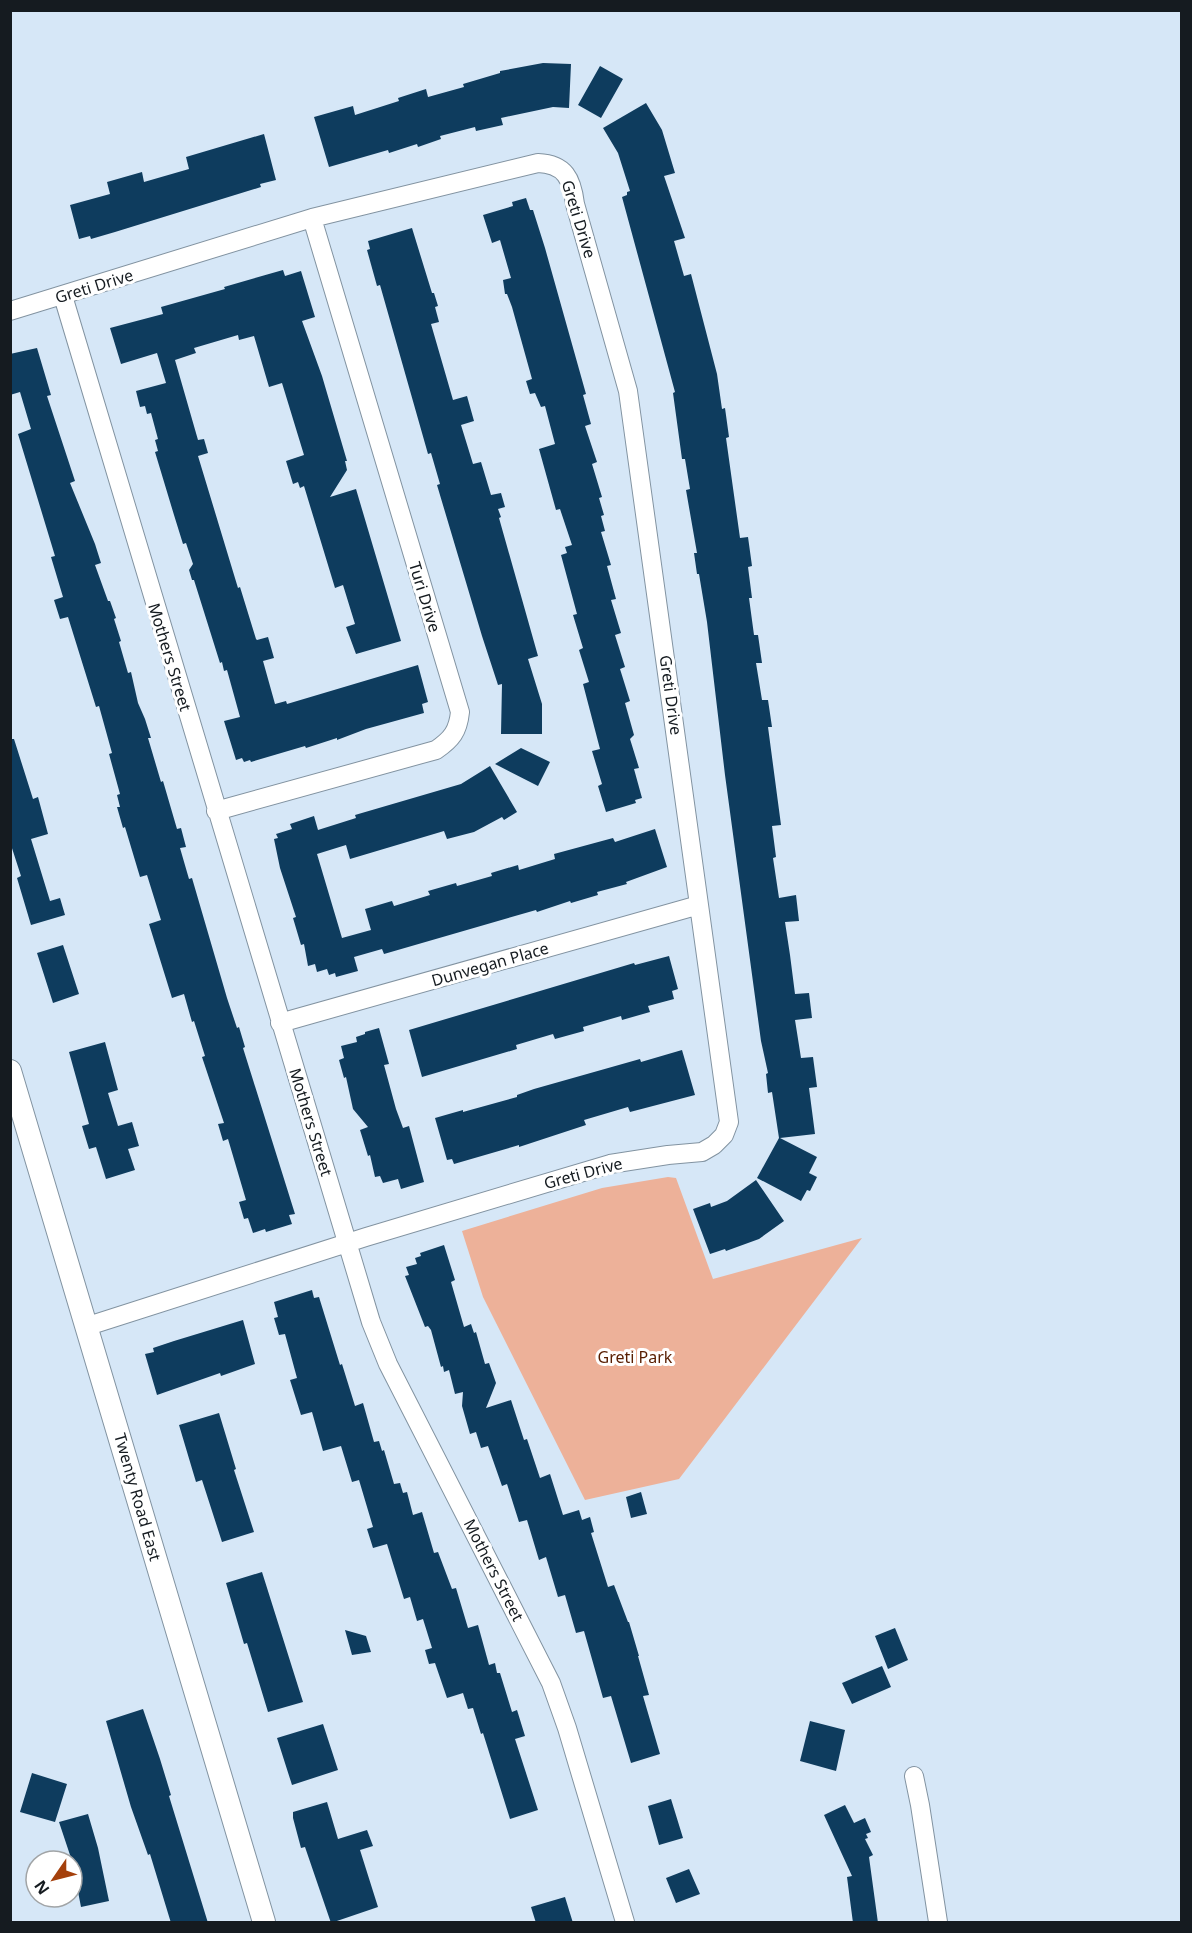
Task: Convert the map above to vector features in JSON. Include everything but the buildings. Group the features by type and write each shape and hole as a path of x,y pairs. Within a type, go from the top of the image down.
{"street":[{"name":"Greti Drive","path":"10,311 312,218 538,163 550,163 558,166 565,173 573,189 575,204 628,391 729,1122 724,1135 714,1146 702,1152 610,1164 348,1243 87,1326"},
{"name":"Turi Drive","path":"216,811 436,750 455,733 459,723 460,712 312,218"},
{"name":"Mothers Street","path":"63,296 371,1322 388,1364 559,1701 625,1923"},
{"name":"Dunvegan Place","path":"280,1023 699,905"},
{"name":"Twenty Road East","path":"10,1071 264,1923"},
{"path":"914,1776 938,1923"}],"green space":[{"name":"Greti Park","path":"668,1177 676,1178 713,1279 862,1238 679,1479 585,1500 483,1297 462,1231 602,1188"}]}
